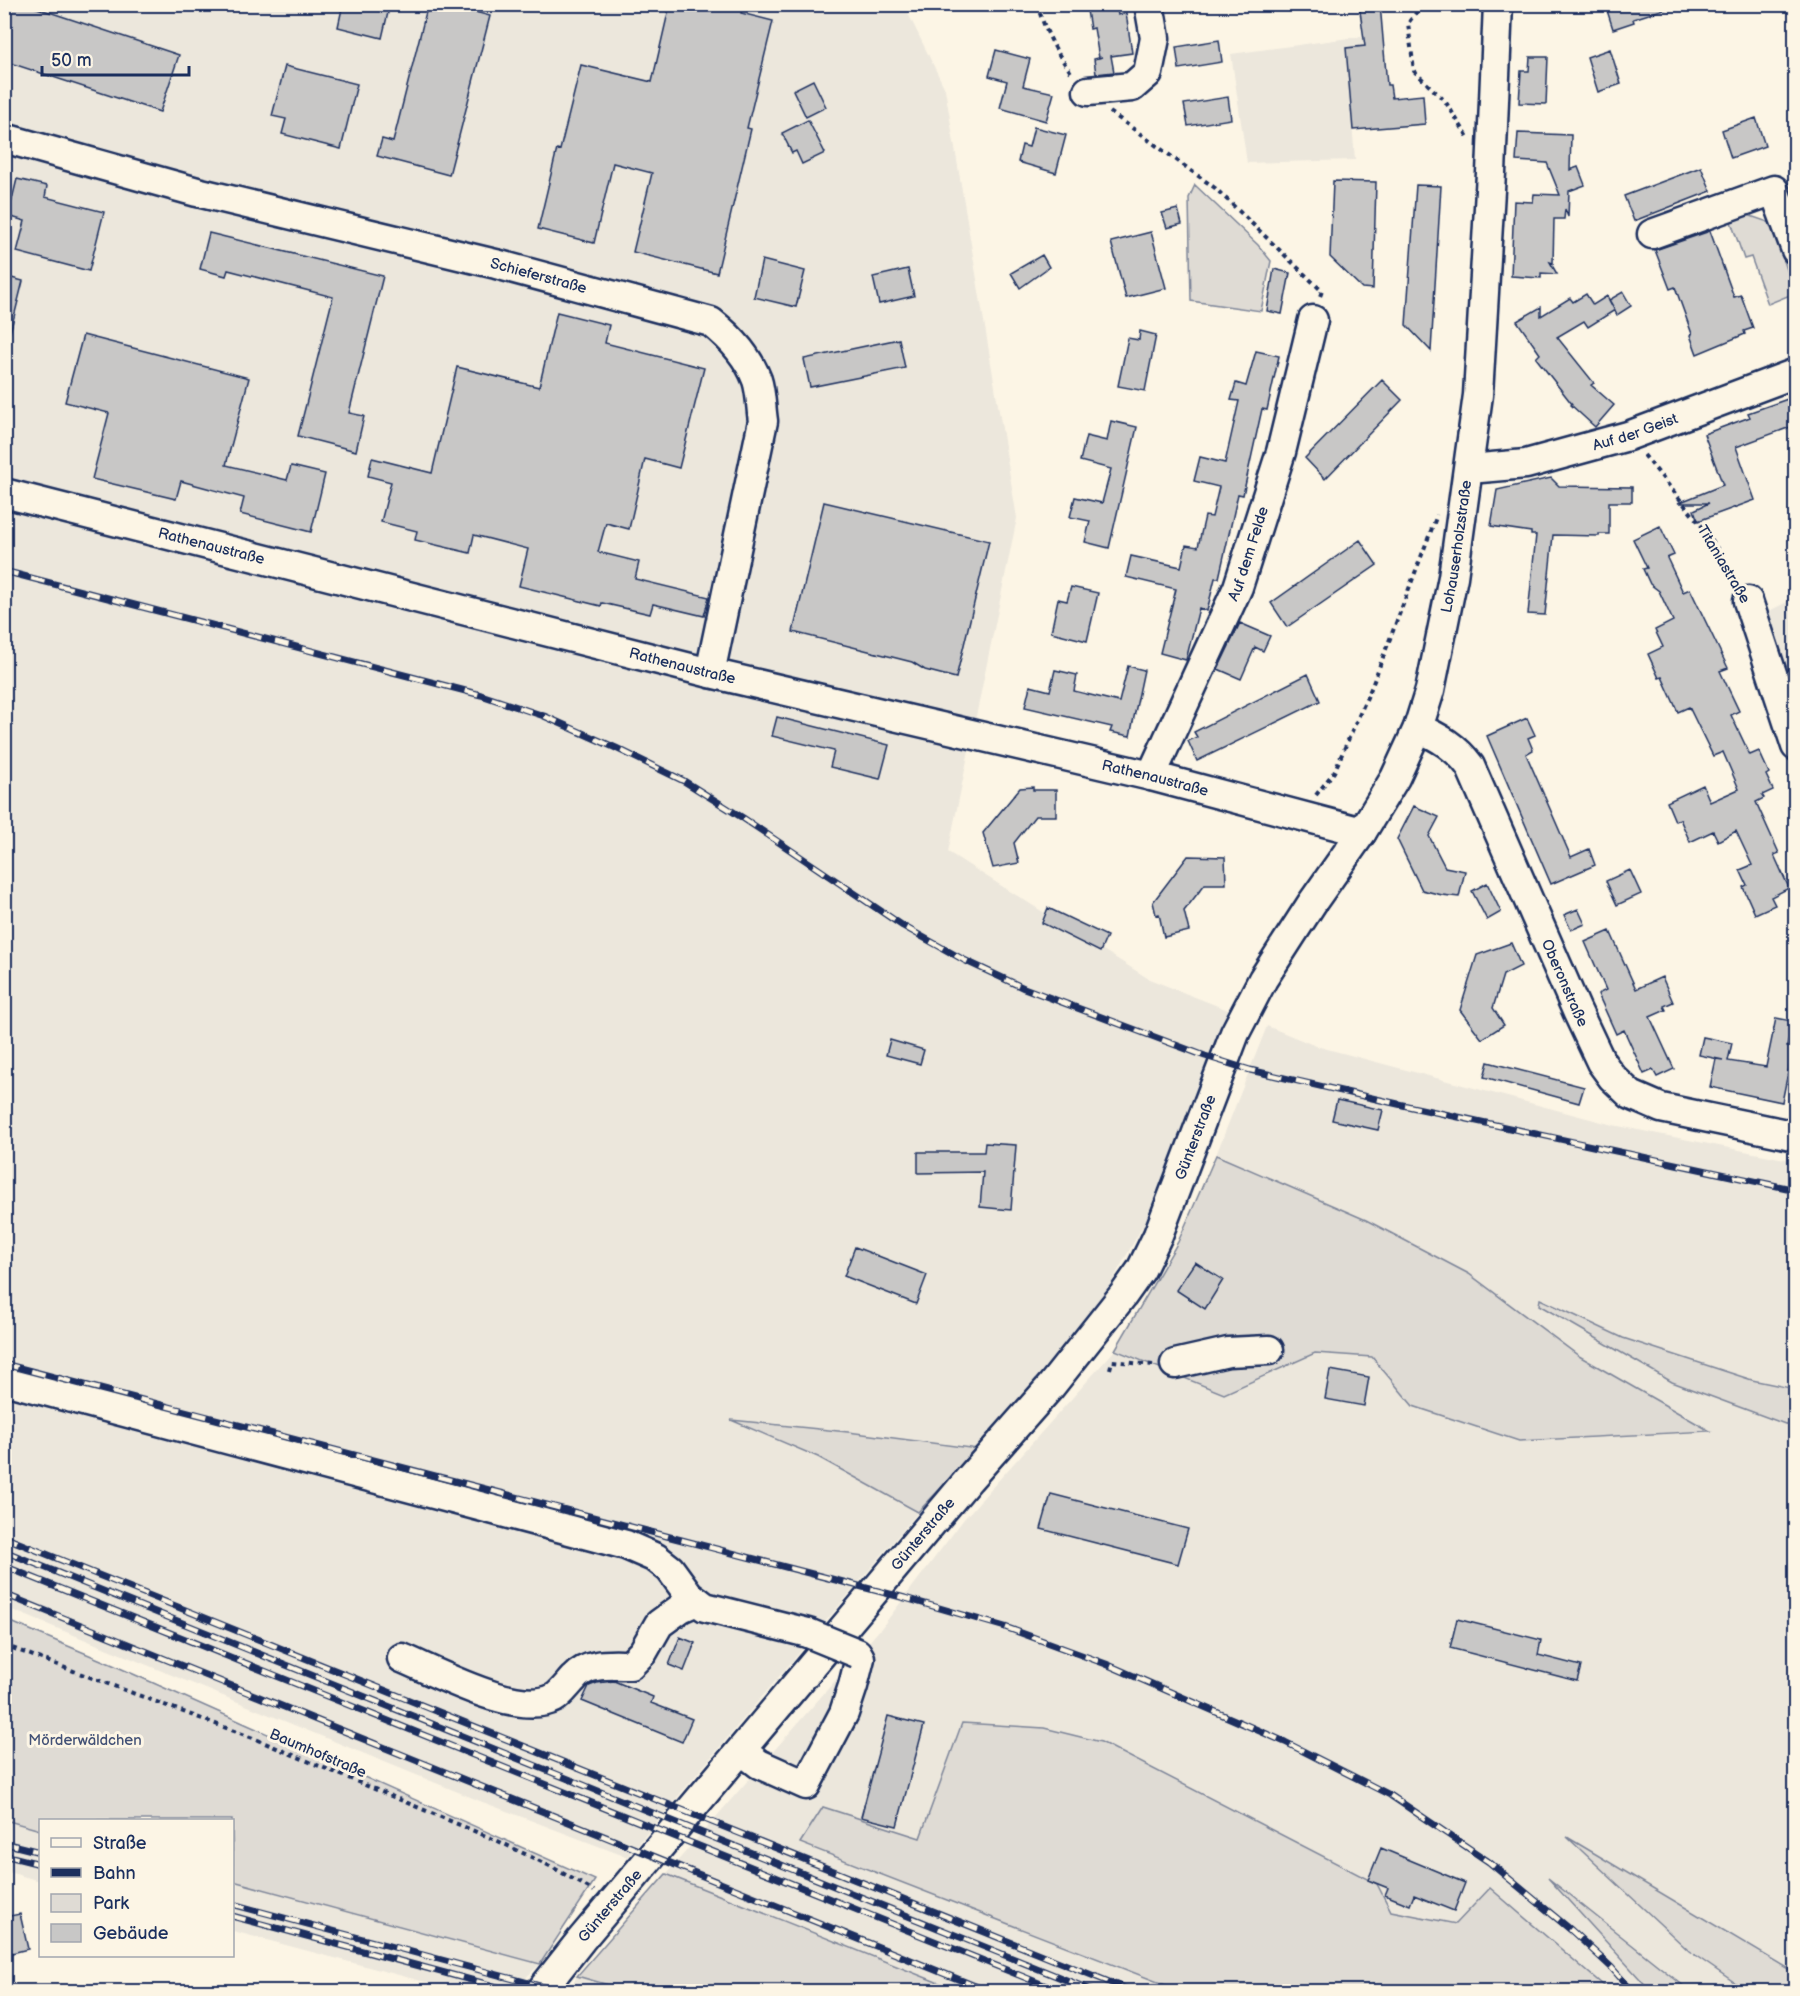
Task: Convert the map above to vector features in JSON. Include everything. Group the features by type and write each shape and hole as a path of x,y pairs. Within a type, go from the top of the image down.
{"street":[{"path":"1088,91 1132,87 1148,73 1155,38 1149,4"},
{"name":"Lohauserholzstraße","path":"1235,1033 1269,970 1362,832 1395,778 1418,729 1438,657 1453,577 1478,395 1498,4"},
{"name":"Schieferstraße","path":"4,138 197,192 496,264 711,322 728,335 744,355 757,381 763,421 711,673"},
{"path":"1652,234 1774,190 1796,250"},
{"name":"Auf dem Felde","path":"1151,776 1238,587 1281,452 1312,320"},
{"name":"Auf der Geist","path":"1467,482 1628,436 1796,373"},
{"name":"Rathenaustraße","path":"4,492 711,673 1151,776 1362,832"},
{"name":"Titaniastraße","path":"1748,601 1796,746"},
{"name":"Oberonstraße","path":"1418,729 1447,742 1463,756 1470,766 1577,1011 1601,1062 1612,1077 1631,1095 1661,1108 1796,1136"},
{"name":"Günterstraße","path":"540,1992 613,1901 742,1751 961,1488 1051,1386 1130,1286 1141,1270 1158,1235 1235,1033"},
{"path":"1175,1364 1228,1352 1269,1350"},
{"path":"4,1380 626,1545 656,1558 670,1569 689,1595 705,1607 808,1633 857,1653 860,1658 844,1713 806,1785 759,1764 742,1751"},
{"path":"402,1658 501,1700 534,1703 555,1698 577,1674 592,1666 630,1665 643,1652 659,1624 681,1608 697,1601"}],"path":[{"path":"1037,4 1043,25 1057,54 1088,91 1118,120 1215,188 1322,291 1312,320"},
{"path":"1423,4 1408,23 1414,71 1445,101 1491,173"},
{"name":"Titaniastraße","path":"1628,436 1709,535 1748,601"},
{"path":"1311,799 1334,772 1372,686 1436,516 1467,482"},
{"path":"1110,1369 1112,1361 1148,1365 1175,1364"},
{"name":"Baumhofstraße","path":"4,1645 253,1738 487,1836 552,1866 613,1901"}],"shaded area":[{"path":"4,5 904,5 945,89 1017,518 948,852 1149,979 1228,1010 1145,1222 1105,1294 978,1449 918,1512 627,1857 480,1801 5,1607"},
{"path":"1364,36 1365,46 1346,48 1355,160 1247,163 1231,54"},
{"path":"1795,598 1795,715 1765,613"},
{"path":"1267,1026 1316,1046 1613,1125 1795,1161 1795,1991 568,1992 577,1976 882,1627 964,1519 1115,1350 1178,1242 1216,1155"},
{"path":"5,1820 39,1830 39,1881 5,1871"},
{"path":"234,1881 540,1964 512,1991 459,1991 234,1931"}],"green space":[{"path":"1195,185 1258,245 1271,261 1261,311 1191,301 1189,198"},
{"path":"1739,212 1771,223 1795,293 1768,304 1751,257 1744,259 1729,216"},
{"path":"1216,1155 1366,1220 1469,1274 1579,1356 1710,1431 1519,1441 1413,1406 1372,1357 1315,1353 1224,1394 1115,1350 1178,1242"},
{"path":"1540,1299 1623,1338 1752,1380 1795,1389 1795,1426 1672,1382 1539,1305"},
{"path":"731,1420 978,1449 918,1512 818,1457"},
{"name":"Mörderwäldchen","path":"4,1619 113,1665 595,1880 540,1964 234,1881 234,1819 39,1819 39,1830 5,1820"},
{"path":"962,1723 1044,1728 1101,1742 1377,1884 1391,1911 1456,1924 1490,1888 1610,1991 1181,1991 800,1843 823,1807 920,1838"},
{"path":"1567,1837 1795,1973 1795,1991 1747,1991 1689,1951"},
{"path":"666,1874 959,1991 633,1992 577,1976"},
{"path":"1548,1878 1690,1991 1651,1991"}],"building":[{"path":"4,4 25,4 179,55 160,112 4,61"},
{"path":"343,4 390,4 382,38 338,27"},
{"path":"428,4 446,4 490,16 449,175 377,156 382,139 393,142"},
{"path":"670,4 743,4 741,13 773,21 747,128 751,129 717,273 633,252 652,173 613,163 594,243 538,229 557,149 560,150 581,65 652,82"},
{"path":"1086,4 1116,4 1118,15 1126,13 1132,53 1111,56 1114,72 1096,74 1094,59 1099,58 1094,28 1090,29"},
{"path":"1359,4 1380,4 1387,85 1390,85 1392,98 1423,95 1425,124 1353,130 1346,48 1365,46"},
{"path":"1605,4 1668,4 1668,8 1633,19 1634,22 1613,29"},
{"path":"1219,40 1222,62 1179,69 1176,47"},
{"path":"1610,49 1621,84 1598,92 1587,57"},
{"path":"996,50 1030,59 1023,86 1054,93 1046,121 1000,108 1007,81 989,76"},
{"path":"1530,57 1548,57 1546,104 1519,103 1521,71 1529,71"},
{"path":"285,66 357,84 341,149 282,134 286,119 272,116"},
{"path":"813,80 826,107 806,117 793,90"},
{"path":"1228,97 1231,119 1188,126 1184,104"},
{"path":"1756,118 1765,146 1731,158 1722,130"},
{"path":"808,120 825,153 802,164 796,151 792,153 782,133"},
{"path":"1034,127 1066,135 1056,173 1018,162 1022,145 1029,147"},
{"path":"1518,133 1571,135 1570,170 1578,167 1585,185 1569,191 1568,217 1565,209 1564,219 1554,219 1553,263 1550,262 1557,274 1541,273 1541,278 1511,276 1514,201 1533,202 1534,194 1560,195 1547,163 1516,161"},
{"path":"1701,167 1711,191 1634,221 1624,196"},
{"path":"17,179 47,186 45,197 104,212 89,271 17,252 25,221 8,216"},
{"path":"1333,181 1376,182 1373,289 1362,288 1330,257"},
{"path":"1416,185 1441,186 1431,351 1406,325"},
{"path":"1178,209 1182,224 1167,228 1162,213"},
{"path":"1710,231 1734,297 1741,295 1753,328 1744,331 1745,334 1697,354 1675,287 1670,289 1655,250"},
{"path":"1151,232 1166,288 1126,298 1111,242"},
{"path":"209,233 383,276 349,413 364,416 356,451 298,436 333,297 228,270 226,276 200,269"},
{"path":"1042,255 1049,267 1020,288 1011,273"},
{"path":"762,260 805,271 796,307 754,297"},
{"path":"908,269 914,296 879,304 873,277"},
{"path":"1274,269 1290,273 1282,314 1267,311"},
{"path":"4,276 23,281 10,333 4,332"},
{"path":"1623,292 1631,306 1617,315 1609,300"},
{"path":"1586,294 1593,305 1607,296 1615,310 1588,327 1584,321 1557,337 1594,383 1591,385 1614,405 1595,427 1571,405 1536,358 1540,354 1517,321 1541,307 1541,316 1570,298 1573,302"},
{"path":"557,312 609,325 605,343 704,368 679,468 645,459 629,529 606,523 598,552 639,562 635,579 709,597 704,616 653,604 650,614 602,603 601,606 519,586 528,549 474,535 470,553 415,540 417,531 381,522 391,482 368,476 372,458 432,473 457,367 539,387"},
{"path":"1140,331 1156,335 1145,391 1118,386 1128,338 1139,340"},
{"path":"83,335 249,378 226,465 287,480 291,466 325,474 311,532 240,514 244,498 181,481 176,499 92,479 109,413 65,402"},
{"path":"899,339 905,368 810,387 804,359"},
{"path":"1256,351 1279,356 1267,410 1262,409 1243,495 1238,494 1219,578 1215,578 1207,611 1199,608 1186,660 1160,653 1176,589 1126,577 1131,556 1181,567 1186,545 1198,547 1205,516 1212,517 1219,487 1194,481 1200,457 1225,463 1239,401 1231,400 1236,383 1246,386"},
{"path":"1382,380 1402,400 1325,479 1305,458"},
{"path":"1796,396 1796,425 1736,447 1755,500 1698,521 1694,510 1709,503 1678,503 1723,485 1704,434 1750,417 1748,413"},
{"path":"1111,421 1137,427 1109,548 1085,542 1090,521 1070,517 1075,497 1102,503 1111,469 1080,461 1086,436 1107,441"},
{"path":"1551,478 1559,486 1632,487 1632,502 1609,502 1609,534 1599,534 1599,536 1553,535 1545,615 1528,614 1536,535 1531,535 1531,532 1491,526 1497,490"},
{"path":"824,502 989,541 956,678 925,670 912,662 793,632"},
{"path":"1660,526 1674,555 1667,558 1683,592 1690,589 1728,668 1720,671 1739,711 1731,715 1750,755 1759,751 1769,773 1766,775 1773,790 1762,795 1764,798 1756,802 1779,853 1774,855 1789,888 1771,897 1775,905 1755,914 1743,887 1747,885 1740,870 1752,865 1736,831 1718,841 1713,831 1690,842 1680,819 1675,821 1667,802 1703,785 1710,802 1739,789 1723,752 1713,756 1689,707 1678,712 1662,677 1659,678 1648,654 1663,647 1655,630 1673,621 1659,591 1650,584 1643,569 1647,568 1633,539"},
{"path":"1360,540 1377,565 1287,627 1271,603"},
{"path":"1071,587 1098,593 1087,641 1051,632 1058,599 1067,601"},
{"path":"1240,623 1270,636 1263,651 1255,647 1241,679 1218,669"},
{"path":"1128,666 1144,670 1130,736 1110,732 1112,727 1025,707 1030,686 1050,691 1055,670 1077,675 1074,691 1119,702"},
{"path":"1308,674 1320,701 1197,761 1188,741 1197,737 1194,732"},
{"path":"777,717 889,745 880,779 830,767 834,751 772,736"},
{"path":"1527,718 1535,735 1528,738 1533,750 1526,754 1571,857 1589,849 1595,865 1551,884 1487,736"},
{"path":"1033,787 1033,790 1056,790 1056,816 1035,816 1014,843 1019,863 993,868 983,833 1020,788"},
{"path":"1414,806 1439,817 1429,836 1445,867 1465,871 1459,897 1422,890 1397,839"},
{"path":"1188,856 1225,857 1226,884 1205,884 1184,911 1189,931 1164,937 1159,914 1156,915 1153,902"},
{"path":"1630,870 1641,894 1617,905 1606,881"},
{"path":"1487,883 1501,912 1487,920 1472,891"},
{"path":"1048,908 1107,936 1100,952 1042,923"},
{"path":"1578,909 1585,924 1571,930 1564,915"},
{"path":"1610,931 1636,989 1662,977 1673,1002 1664,1006 1666,1010 1650,1017 1674,1069 1657,1077 1653,1070 1644,1074 1624,1030 1616,1034 1598,994 1606,990 1585,942"},
{"path":"1511,943 1521,966 1503,975 1493,1008 1504,1025 1482,1039 1460,1010 1477,955"},
{"path":"1776,1018 1792,1021 1787,1047 1793,1048 1782,1102 1710,1087 1716,1059 1723,1060 1699,1055 1703,1037 1732,1043 1728,1061 1766,1067"},
{"path":"890,1040 924,1050 920,1064 886,1055"},
{"path":"1488,1062 1584,1087 1579,1103 1484,1077"},
{"path":"1337,1100 1383,1110 1378,1130 1332,1120"},
{"path":"985,1143 1016,1145 1011,1210 980,1207 983,1172 918,1173 918,1152 984,1152"},
{"path":"855,1247 927,1275 916,1304 844,1276"},
{"path":"1195,1262 1223,1280 1205,1309 1176,1290"},
{"path":"1330,1370 1369,1377 1364,1406 1325,1399"},
{"path":"1051,1494 1188,1529 1178,1564 1041,1529"},
{"path":"1457,1619 1541,1640 1538,1655 1581,1666 1577,1681 1450,1648"},
{"path":"680,1637 695,1643 684,1671 669,1665"},
{"path":"614,1681 653,1697 651,1703 692,1719 682,1742 582,1701 589,1686"},
{"path":"888,1716 924,1725 897,1826 861,1817"},
{"path":"1381,1848 1465,1883 1454,1911 1414,1895 1410,1905 1385,1895 1388,1888 1368,1880"},
{"path":"20,1914 28,1949 4,1955 4,1917"}],"railway":[{"path":"4,571 481,695 544,716 684,781 903,926 964,960 1024,988 1205,1056 1250,1070 1398,1104 1796,1190"},
{"path":"4,1364 905,1598 1005,1627 1106,1664 1285,1742 1390,1795 1489,1862 1571,1930 1611,1967 1633,1992"},
{"path":"4,1537 1134,1992"},
{"path":"4,1551 1096,1992"},
{"path":"4,1566 1061,1992"},
{"path":"4,1594 990,1992"},
{"path":"4,1843 39,1852"},
{"path":"4,1855 39,1864"},
{"path":"234,1905 562,1992"},
{"path":"234,1917 516,1992"}]}
